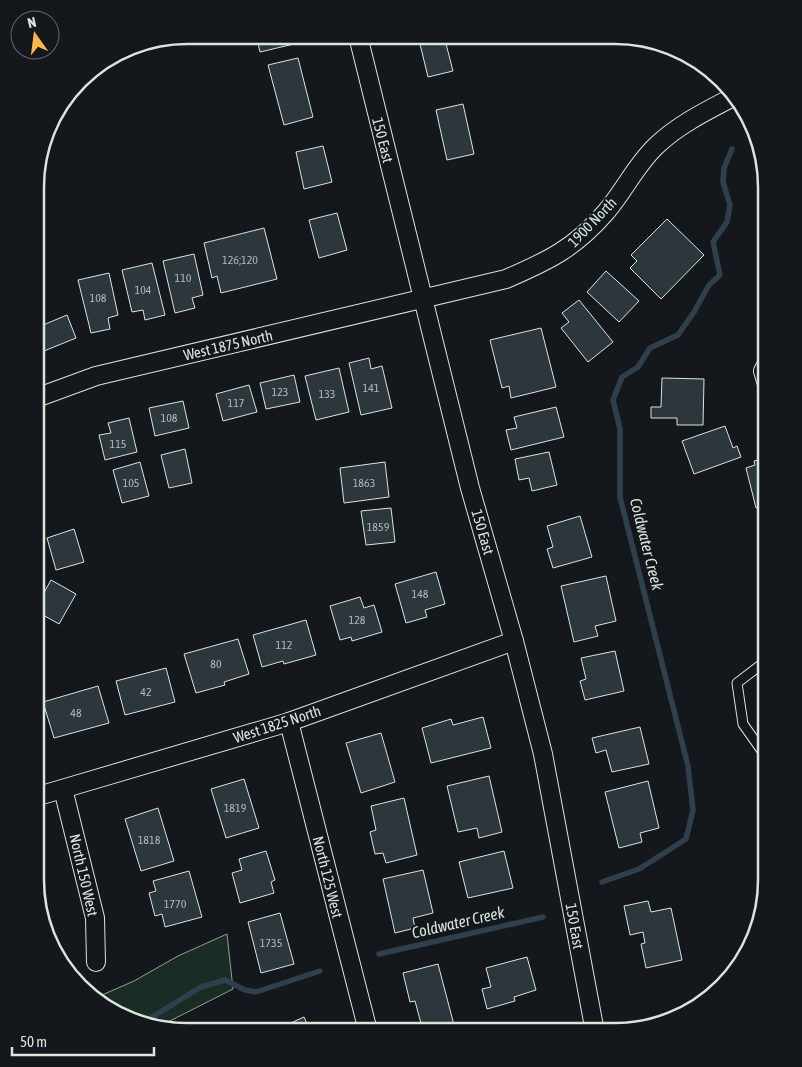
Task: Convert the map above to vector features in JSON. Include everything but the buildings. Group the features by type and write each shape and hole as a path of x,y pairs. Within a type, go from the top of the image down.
{"street":[{"name":"150 East","path":"360,44 470,488 544,754 593,1023"},
{"name":"1900 North","path":"423,299 506,279 543,263 572,246 606,212 632,175 656,146 698,115 728,99"},
{"name":"West 1875 North","path":"44,395 96,376 423,299"},
{"name":"West 1825 North","path":"44,794 289,722 514,641"},
{"name":"North 125 West","path":"289,722 366,1023"},
{"name":"North 150 West","path":"63,789 95,918 96,962"}],"lane":[{"path":"758,667 737,683 743,724 758,745"}],"green space":[{"path":"227,934 233,989 168,1022 132,1012 102,995 134,981 178,956"}],"waterway":[{"name":"Coldwater Creek","path":"602,882 639,869 686,839 693,810 688,766 620,497 620,429 613,400 622,377 638,367 650,348 678,335 709,285 720,275 713,242 727,222 730,205 723,182 724,168 732,149"},
{"name":"Coldwater Creek","path":"379,954 543,917"},
{"name":"Coldwater Creek","path":"150,1018 201,987 225,980 245,990 256,992 320,971"}]}
